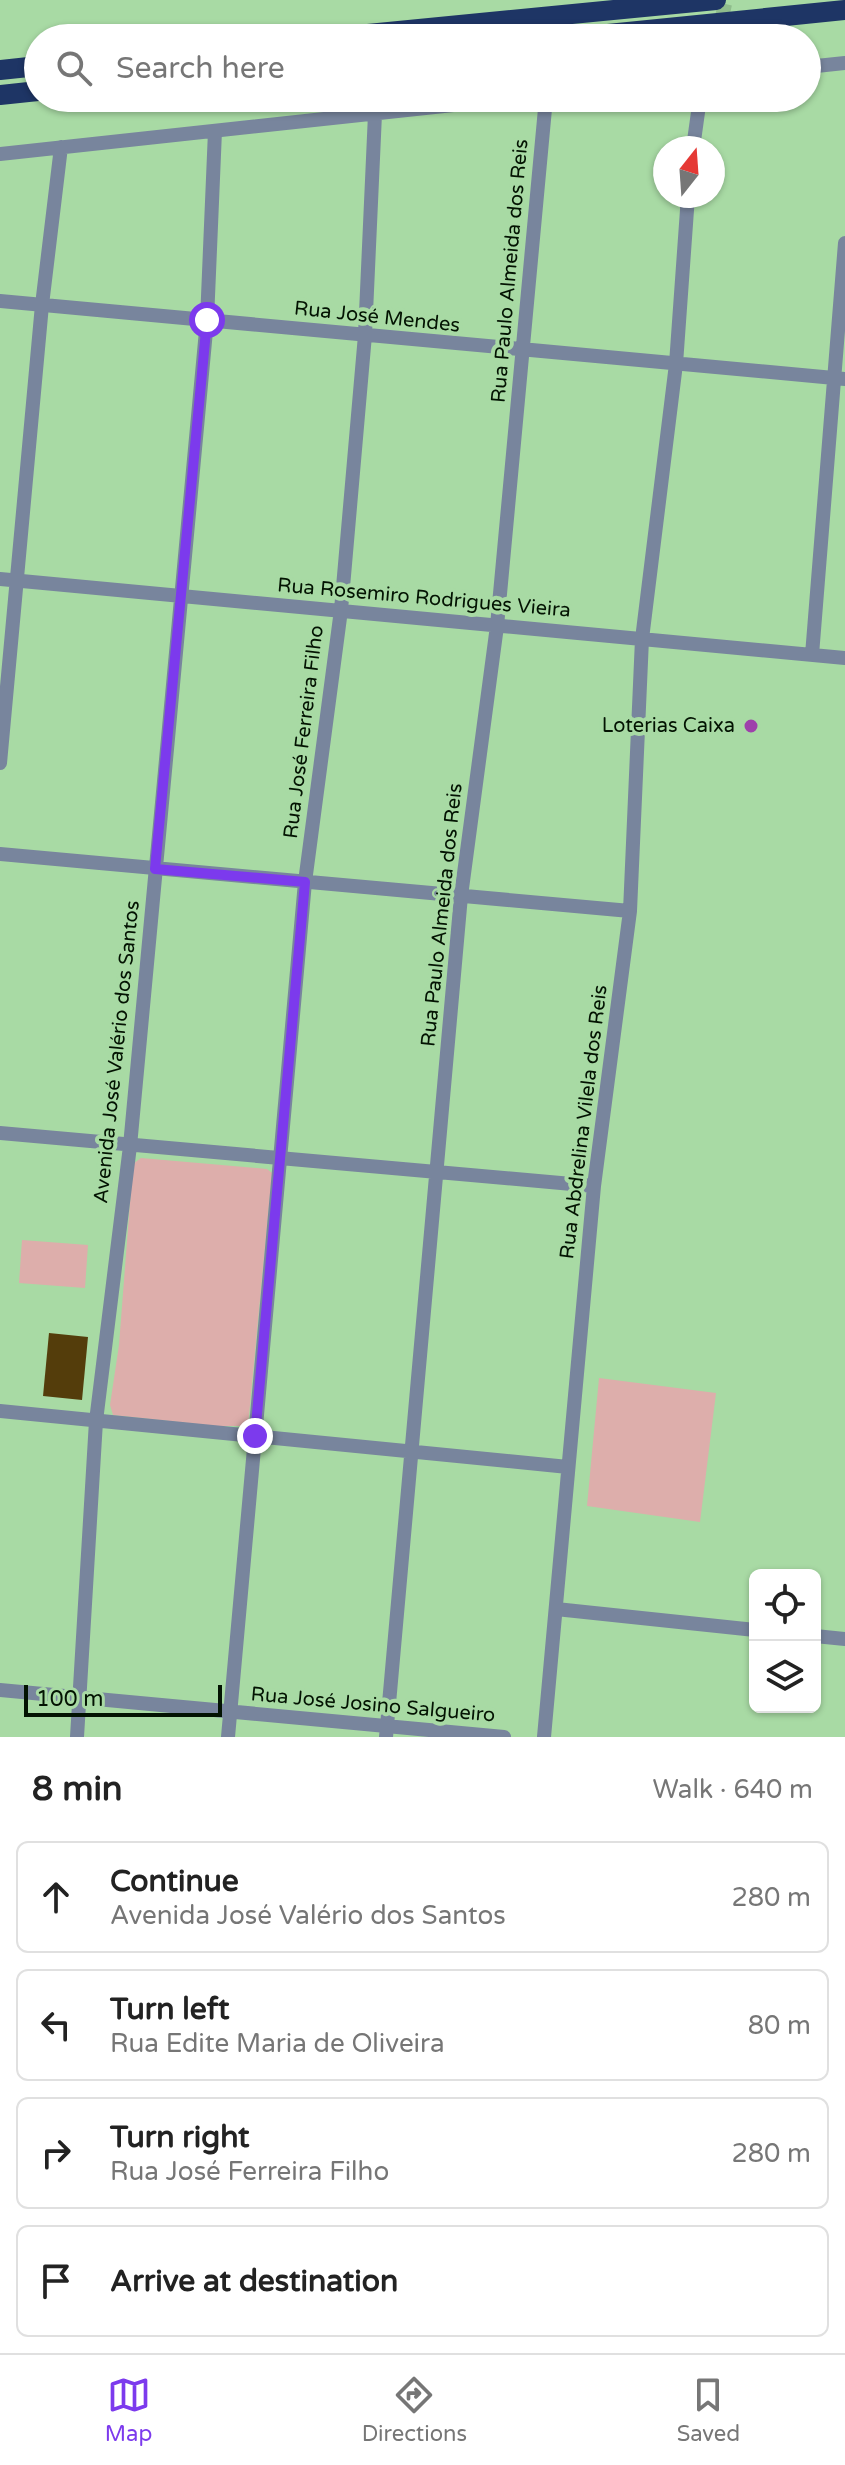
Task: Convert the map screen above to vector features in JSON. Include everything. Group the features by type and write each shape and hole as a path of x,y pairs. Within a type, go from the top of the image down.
{"highway":[{"path":"470,24 716,0"},
{"path":"706,24 845,10"},
{"path":"0,70 24,67"},
{"path":"0,95 24,92"}],"street":[{"path":"821,66 845,63"},
{"path":"0,154 393,112"},
{"name":"Rua Paulo Almeida dos Reis","path":"386,1732 461,896 497,626 545,112"},
{"path":"694,136 696,112"},
{"name":"Rua José Ferreira Filho","path":"228,1737 305,882 341,610 365,335 375,114"},
{"name":"Avenida José Valério dos Santos","path":"77,1737 96,1421 130,1146 207,320 215,131"},
{"path":"0,763 42,305 61,147"},
{"name":"Rua Abdrelina Vilela dos Reis","path":"544,1737 594,1186 630,911 642,639 676,364 687,208"},
{"path":"812,655 840,378 845,243"},
{"name":"Rua José Mendes","path":"0,301 840,378"},
{"name":"Rua Rosemiro Rodrigues Vieira","path":"0,579 845,658"},
{"path":"0,854 630,911"},
{"path":"0,1133 594,1186"},
{"path":"0,1411 568,1467"},
{"path":"556,1609 749,1629"},
{"path":"821,1637 845,1639"},
{"name":"Rua José Josino Salgueiro","path":"0,1690 230,1711 386,1732 504,1737"}],"shaded area":[{"path":"141,1158 267,1169 272,1173 248,1426 215,1426 113,1415 110,1405 119,1345 133,1164"},
{"path":"22,1240 88,1245 85,1288 19,1283"},
{"path":"599,1378 716,1393 700,1522 587,1506"}],"building":[{"path":"49,1333 88,1337 82,1400 43,1396"}],"tunnel":[{"path":"720,24 726,0"}],"place":[{"name":"Loterias Caixa","path":"751,726"}],"route":[{"path":"207,320 155,869 305,882 255,1436"}]}
